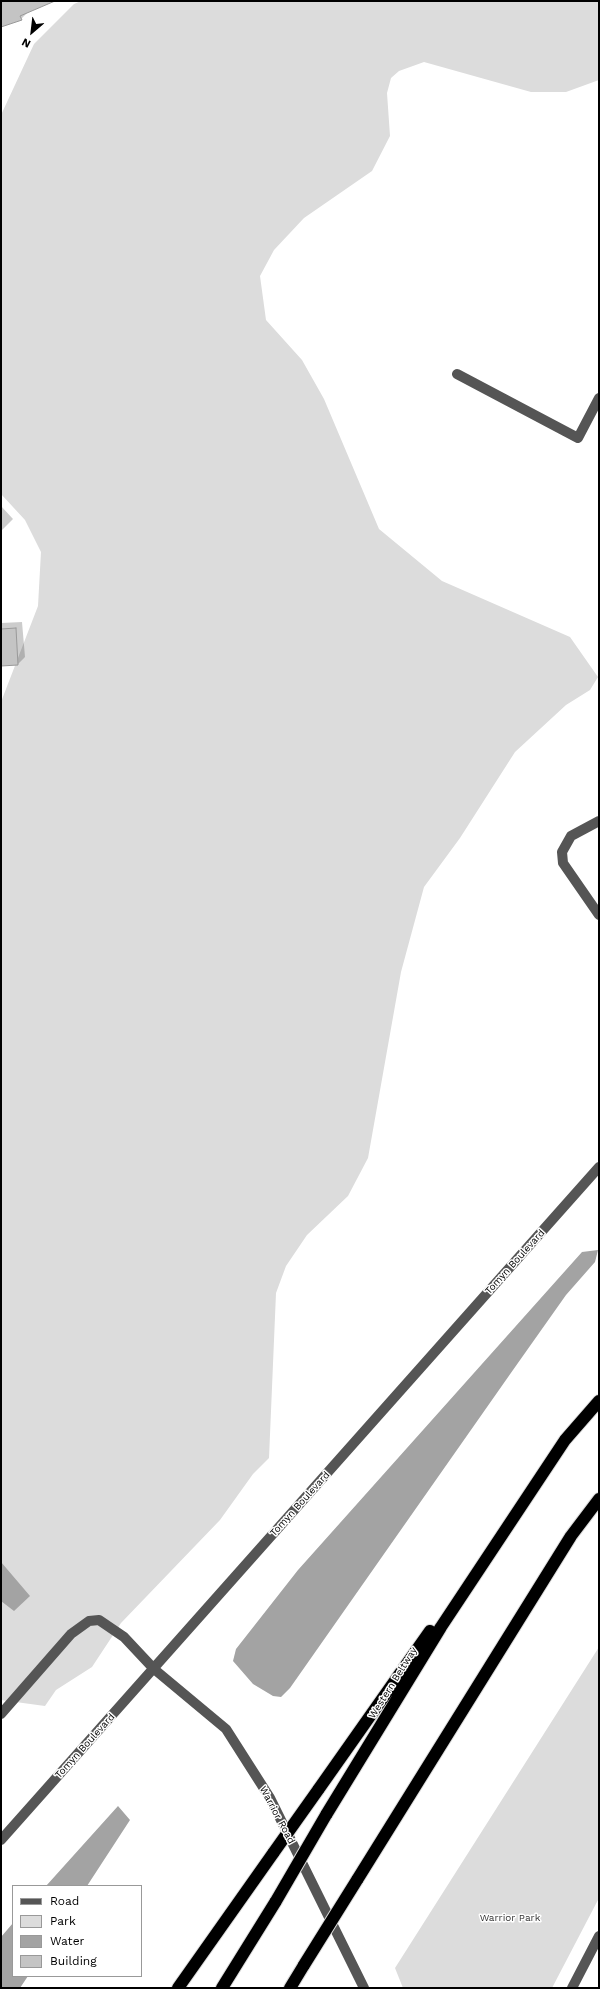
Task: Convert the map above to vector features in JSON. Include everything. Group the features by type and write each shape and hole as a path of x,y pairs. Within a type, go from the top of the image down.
{"highway":[{"name":"Western Beltway","path":"222,1988 441,1627 565,1440 599,1401"},
{"path":"178,1988 565,1440"},
{"path":"290,1988 571,1536 599,1499"}],"street":[{"path":"457,374 578,438 599,398"},
{"path":"599,821 571,836 562,852 563,863 599,915"},
{"name":"Tomyn Boulevard","path":"1,1840 599,1167"},
{"name":"Warrior Road","path":"1,1714 71,1634 88,1621 99,1620 124,1636 154,1669 226,1729 270,1798 364,1988"},
{"path":"572,1988 599,1936"}],"green space":[{"path":"81,1 599,1 599,80 566,92 531,92 424,62 399,71 391,78 387,93 390,136 372,171 304,218 274,250 260,276 266,320 302,360 324,399 379,529 442,581 570,637 598,677 590,690 566,705 515,752 460,838 424,887 401,972 368,1158 348,1196 307,1235 286,1266 276,1293 269,1458 253,1474 220,1520 121,1623 92,1667 56,1690 45,1706 1,1700 1,702 38,606 41,552 25,520 1,494 1,115 34,44 74,4"},
{"name":"Warrior Park","path":"599,1647 599,1898 552,1988 403,1988 395,1968"}],"water":[{"path":"598,1250 595,1262 566,1295 290,1688 281,1697 273,1696 253,1684 233,1661 236,1649 298,1570 582,1252"},
{"path":"1,1562 30,1596 14,1611 1,1601"},
{"path":"118,1806 130,1820 88,1885 47,1885"},
{"path":"12,1924 12,1977 27,1977 20,1988 1,1988 1,1937"}],"building":[{"path":"1,1 55,1 20,16 22,20 1,27"},
{"path":"16,628 18,665 1,666 1,629"}]}
